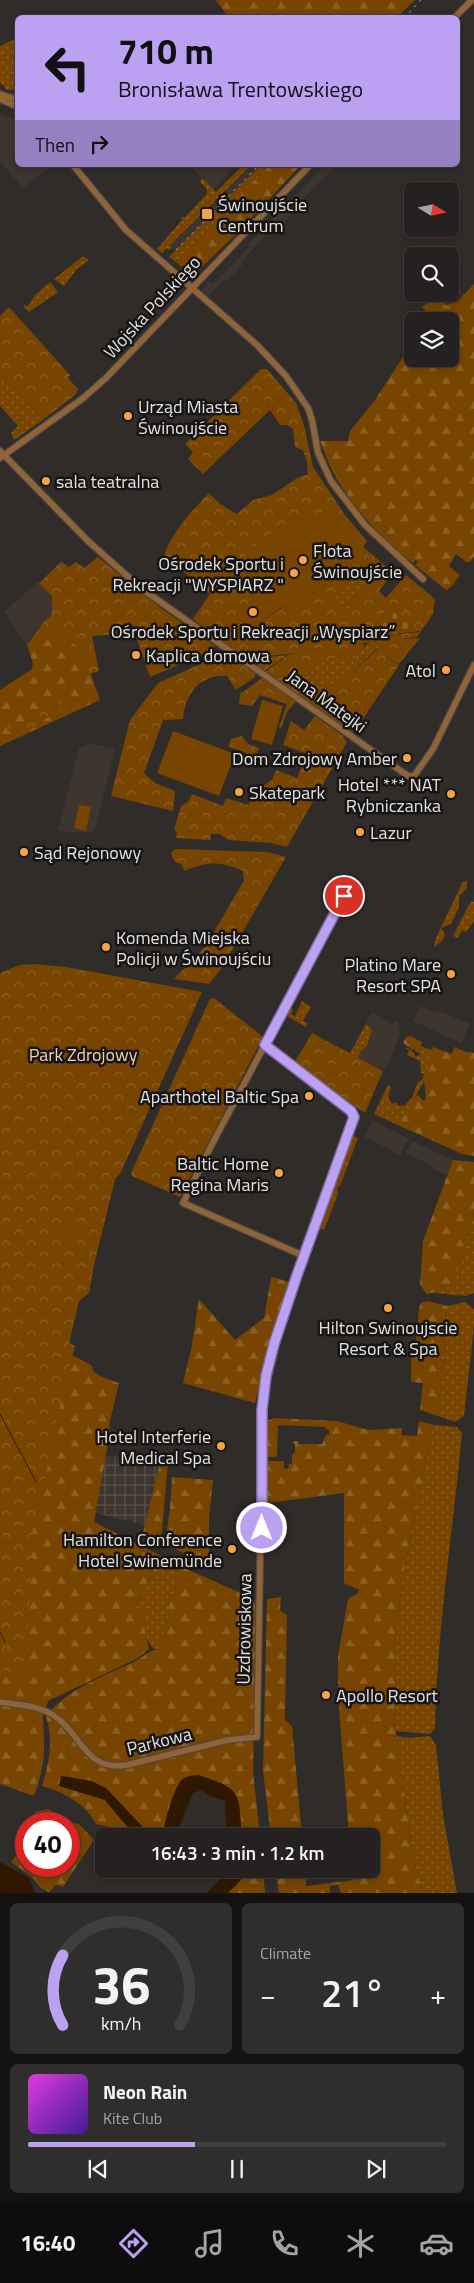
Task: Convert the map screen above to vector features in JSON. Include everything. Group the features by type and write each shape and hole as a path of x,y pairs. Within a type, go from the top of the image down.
{"street":[{"path":"457,15 472,0"},
{"path":"0,94 15,99"},
{"path":"0,100 15,106"},
{"path":"75,167 126,230 257,345 286,376 308,408 318,453 330,481 365,525 423,579"},
{"name":"Wojska Polskiego","path":"1,455 96,387 308,167"},
{"name":"Jana Matejki","path":"1,455 88,541 142,589 352,738 412,777 433,749 474,664"},
{"path":"304,1256 183,1203 210,1146 344,896"},
{"name":"Uzdrowiskowa","path":"257,1737 263,1394 274,1344 354,1117 351,1111 265,1045"},
{"name":"Parkowa","path":"0,1702 32,1707 48,1712 67,1727 90,1756 111,1766 127,1766 238,1738 257,1737"}],"shaded area":[{"path":"0,114 15,118 15,167 49,167 23,188 0,161"},
{"path":"192,167 234,167 213,190"},
{"path":"249,167 259,167 176,251 170,245"},
{"path":"323,167 336,167 295,207 293,213 274,232 271,230 241,262 243,264 227,281 225,279 209,296 202,290 209,281 213,284 238,259 250,246 248,244"},
{"path":"38,582 52,596 52,615 36,630 27,645 4,612"},
{"path":"91,743 115,749 95,830 92,833 58,831 79,748"},
{"path":"420,1006 436,1013 437,1010 470,1024 461,1043 413,1021"},
{"path":"372,1012 393,1024 396,1021 400,1023 398,1029 402,1031 385,1070 349,1055"},
{"path":"373,1121 409,1139 400,1155 365,1137"},
{"path":"412,1141 453,1160 447,1175 432,1169 433,1166 405,1153"},
{"path":"128,1454 161,1458 145,1525 95,1513 106,1456 127,1457"},
{"path":"198,1775 231,1789 238,1801 241,1828 227,1828 226,1801 212,1797 201,1790 193,1793 179,1828 164,1828 174,1793 180,1782 188,1777"},
{"path":"61,1776 91,1781 106,1788 144,1828 128,1828 105,1800 59,1786"},
{"path":"0,1862 15,1870 15,1877 29,1878 35,1893 0,1893"},
{"path":"221,1878 242,1878 228,1893 207,1893"}],"green space":[{"path":"216,0 415,0 399,15 227,15"},
{"path":"15,39 15,90 7,90 0,82 0,46"},
{"path":"241,167 249,167 170,245 172,247 169,250 167,248 162,253 157,249 182,220 181,217 185,217 207,194 207,189 200,182 202,178 216,192"},
{"path":"259,167 268,167 176,262 169,257"},
{"path":"268,167 299,167 241,229 195,274 188,269 185,270 176,262"},
{"path":"83,256 89,260 77,269 64,286 54,279"},
{"path":"50,282 58,292 29,312 23,306 27,304 25,306 27,307 36,294"},
{"path":"474,284 474,556 470,562 466,562 456,554 449,566 460,575 451,587 446,590 415,565 418,562 416,560 413,563 370,524 343,489 329,464 320,441 348,441 350,431 375,400 404,355 404,367 459,367 459,312 427,312 422,307 428,302 444,302 446,305 459,302"},
{"path":"9,307 70,375 68,378 78,389 75,395 44,419 0,374 0,316"},
{"path":"261,369 267,369 296,403 304,425 313,467 345,515 340,519 316,516 244,560 253,600 236,615 248,630 283,607 295,606 350,567 362,546 369,552 365,571 346,581 333,599 349,610 355,595 377,579 376,572 370,567 372,554 393,573 379,591 386,598 406,575 435,599 433,614 417,637 398,639 420,638 399,664 384,656 399,665 354,732 301,699 345,679 381,646 379,642 362,643 365,646 355,658 337,658 321,662 309,672 303,690 296,695 265,672 290,654 298,653 256,657 236,652 193,619 210,594 164,555 178,530 209,493 220,504 237,514 253,500 272,495 297,478 308,474 303,450 295,447 293,429 287,425 280,425 270,410 203,474 188,459 193,452 185,444","holes":["387,608 420,632 368,637"]},
{"path":"0,374 44,419 14,440 11,433 18,426 0,406"},
{"name":"Ośrodek Sportu i Rekreacji \"WYSPIARZ \"","path":"308,507 316,516 321,512 332,511 340,519 345,515 367,541 350,567 295,606 282,607 248,630 236,615 253,600 244,559 248,550"},
{"path":"369,552 372,554 370,567 376,572 377,579 355,595 349,610 332,599 346,581 365,571"},
{"path":"98,557 162,609 215,646 214,650 150,677 132,624 115,626 117,634 92,636 99,671 90,674 82,649 43,623 52,615 52,596 39,583 61,562 69,567 76,562 84,568"},
{"path":"387,608 421,631 367,637"},
{"path":"43,623 82,649 100,700 0,746 0,690 32,669 33,663 27,645"},
{"path":"379,642 381,646 345,679 301,699 296,695 303,690 309,672 321,662 337,658 355,658 368,643"},
{"path":"227,652 256,669 255,677 236,690 227,676 209,678 196,687 187,701 183,719 163,720 144,773 155,783 175,791 173,811 111,796 130,720 158,683"},
{"path":"288,655 264,671 242,656 256,658"},
{"path":"265,676 298,699 287,712 281,729 279,727 287,704 260,695 252,706 239,704 240,694"},
{"path":"69,698 75,699 79,706 58,717 51,716 30,730 13,733 7,730 8,724 28,721 49,705"},
{"path":"262,700 283,706 272,745 251,739"},
{"path":"315,716 343,736 347,742 287,847 271,843 229,840 219,834 211,834 210,840 176,838 177,832 174,830 181,806 188,802 192,794 223,806 226,798 248,805 256,791 272,780 276,770 297,778 307,754 283,745 291,721 304,730"},
{"path":"173,731 235,754 219,796 157,773"},
{"path":"242,736 248,744 259,748 256,757 228,746 231,739"},
{"path":"79,805 91,807 86,831 74,828"},
{"path":"174,849 267,852 286,857 221,969 209,984 174,979 206,946 244,880 243,871 227,865 207,864 185,871 181,864 175,862 171,854"},
{"path":"467,880 467,888 459,896 459,907 451,924 441,928 445,935 442,941 434,947 435,940 462,883"},
{"path":"471,901 474,902 474,921 466,932 462,930 458,938 453,936"},
{"name":"Park Zdrojowy","path":"33,964 66,967 202,992 121,1172 115,1179 94,1264 89,1293 79,1301 69,1343 75,1346 61,1400 40,1504 33,1526 26,1677 0,1668 0,973 20,965"},
{"path":"214,998 263,1037 180,1197 132,1176 131,1173 210,999"},
{"path":"302,1001 311,1007 303,1021 308,1024 306,1027 287,1016 291,1008 293,1009 291,1014 295,1016"},
{"path":"366,1024 372,1030 367,1046 361,1051 358,1058 349,1055"},
{"path":"312,1033 383,1071 365,1113 294,1063"},
{"path":"410,1036 422,1042 421,1046 431,1050 433,1047 452,1054 454,1047 474,1053 474,1156 462,1154 398,1125 412,1104 413,1094 417,1094 416,1096 418,1095 424,1101 426,1098 424,1081 432,1056 415,1047 413,1050 403,1043 406,1037"},
{"path":"404,1046 412,1051 411,1053 413,1052 416,1057 421,1054 414,1050 415,1047 432,1056 427,1075 417,1094 413,1094 424,1074 421,1073 420,1061 407,1055 409,1051"},
{"path":"388,1085 391,1087 388,1097 392,1104 396,1102 399,1106 405,1105 413,1096 410,1109 398,1125 374,1114"},
{"path":"0,1129 115,1179 94,1264 89,1293 79,1300 69,1343 75,1346 72,1355 91,1365 94,1372 102,1377 119,1383 109,1425 110,1432 94,1522 165,1558 161,1569 149,1579 135,1607 145,1612 143,1623 149,1649 138,1658 48,1701 43,1718 44,1750 42,1767 34,1796 0,1784"},
{"path":"350,1137 358,1138 341,1184 337,1188 338,1194 324,1230 320,1228 319,1220"},
{"path":"453,1160 474,1162 474,1212 454,1283 443,1290 427,1294 420,1285 423,1241"},
{"path":"474,1212 474,1293 466,1296 433,1293 443,1290 454,1283"},
{"path":"67,1222 80,1224 76,1251 63,1249"},
{"path":"271,1277 290,1282 275,1326 255,1403 183,1383 192,1345 199,1299 235,1340 264,1318"},
{"path":"427,1301 447,1306 446,1342 438,1408 435,1415 420,1410 423,1383 411,1382 411,1354 415,1352 419,1308 421,1303"},
{"path":"465,1302 474,1309 474,1326 464,1416 455,1422 435,1415 438,1408 446,1342 447,1306"},
{"path":"274,1418 337,1421 368,1430 402,1428 402,1435 417,1436 419,1421 433,1425 403,1575 395,1643 396,1736 413,1857 423,1893 341,1893 338,1885 330,1886 330,1893 279,1893 276,1878 306,1878 306,1886 353,1880 353,1878 380,1878 380,1828 348,1828 339,1709 338,1656 348,1599 357,1594 359,1590 344,1583 344,1493 267,1503 267,1461 284,1461 284,1468 288,1469 289,1464 292,1464 292,1455 295,1452 295,1444 292,1443 298,1441 299,1444 322,1444 326,1435 329,1435 329,1430 326,1427 278,1425 277,1457 267,1457 267,1421"},
{"path":"433,1425 457,1427 462,1433 442,1617 435,1728 430,1734 396,1731 395,1643 403,1575"},
{"path":"161,1458 167,1460 168,1463 161,1542 143,1533"},
{"path":"172,1477 213,1480 209,1518 209,1563 201,1559 201,1562 165,1544"},
{"path":"165,1558 182,1567 176,1569 173,1578 177,1579 174,1597 168,1597 168,1617 164,1638 158,1649 154,1649 148,1640 135,1608 149,1579 161,1569"},
{"path":"182,1567 254,1599 256,1615 253,1771 259,1828 241,1828 238,1801 231,1789 198,1775 180,1782 164,1828 144,1828 106,1788 91,1781 61,1776 105,1800 128,1828 110,1828 96,1824 86,1810 74,1800 42,1786 50,1752 50,1734 46,1717 54,1707 86,1684 158,1649 166,1631 168,1597 174,1597 177,1579 173,1578 176,1569"},
{"path":"281,1597 280,1610 287,1615 285,1720 292,1726 301,1828 270,1828 263,1771 267,1599"},
{"path":"396,1736 408,1738 430,1736 436,1745 443,1815 457,1893 423,1893 413,1857"},
{"path":"48,1809 53,1812 35,1812"},
{"path":"80,1825 94,1840 80,1861"},
{"path":"15,1857 15,1865 11,1862"},
{"path":"32,1877 70,1877 63,1887 56,1885 49,1892 41,1888"},
{"path":"242,1878 264,1878 265,1893 228,1893"}],"waterway":[{"path":"0,1414 36,1482"},
{"path":"0,1632 5,1642"}],"railway":[{"path":"407,15 421,0"},
{"path":"176,250 257,167"}],"place":[{"name":"Świnoujście Centrum","path":"207,214"},
{"name":"Urząd Miasta Świnoujście","path":"128,416"},
{"name":"sala teatralna","path":"46,481"},
{"name":"Flota Świnoujście","path":"303,560"},
{"name":"Ośrodek Sportu i Rekreacji \"WYSPIARZ \"","path":"294,573"},
{"name":"Ośrodek Sportu i Rekreacji „Wyspiarz”","path":"253,612"},
{"name":"Kaplica domowa","path":"136,655"},
{"name":"Atol","path":"446,670"},
{"name":"Dom Zdrojowy Amber","path":"407,758"},
{"name":"Skatepark","path":"239,792"},
{"name":"Hotel *** NAT Rybniczanka","path":"451,794"},
{"name":"Lazur","path":"360,832"},
{"name":"Sąd Rejonowy","path":"24,852"},
{"name":"Komenda Miejska Policji w Świnoujściu","path":"106,947"},
{"name":"Platino Mare Resort SPA","path":"451,974"},
{"name":"Aparthotel Baltic Spa","path":"309,1096"},
{"name":"Baltic Home Regina Maris","path":"279,1173"},
{"name":"Hilton Swinoujscie Resort & Spa","path":"388,1308"},
{"name":"Hotel Interferie Medical Spa","path":"221,1446"},
{"name":"Hamilton Conference Hotel Swinemünde","path":"232,1549"},
{"name":"Apollo Resort","path":"326,1695"}],"route":[{"path":"262,1528 262,1410 266,1376 274,1344 296,1278 354,1117 351,1111 265,1045 344,896"}]}
